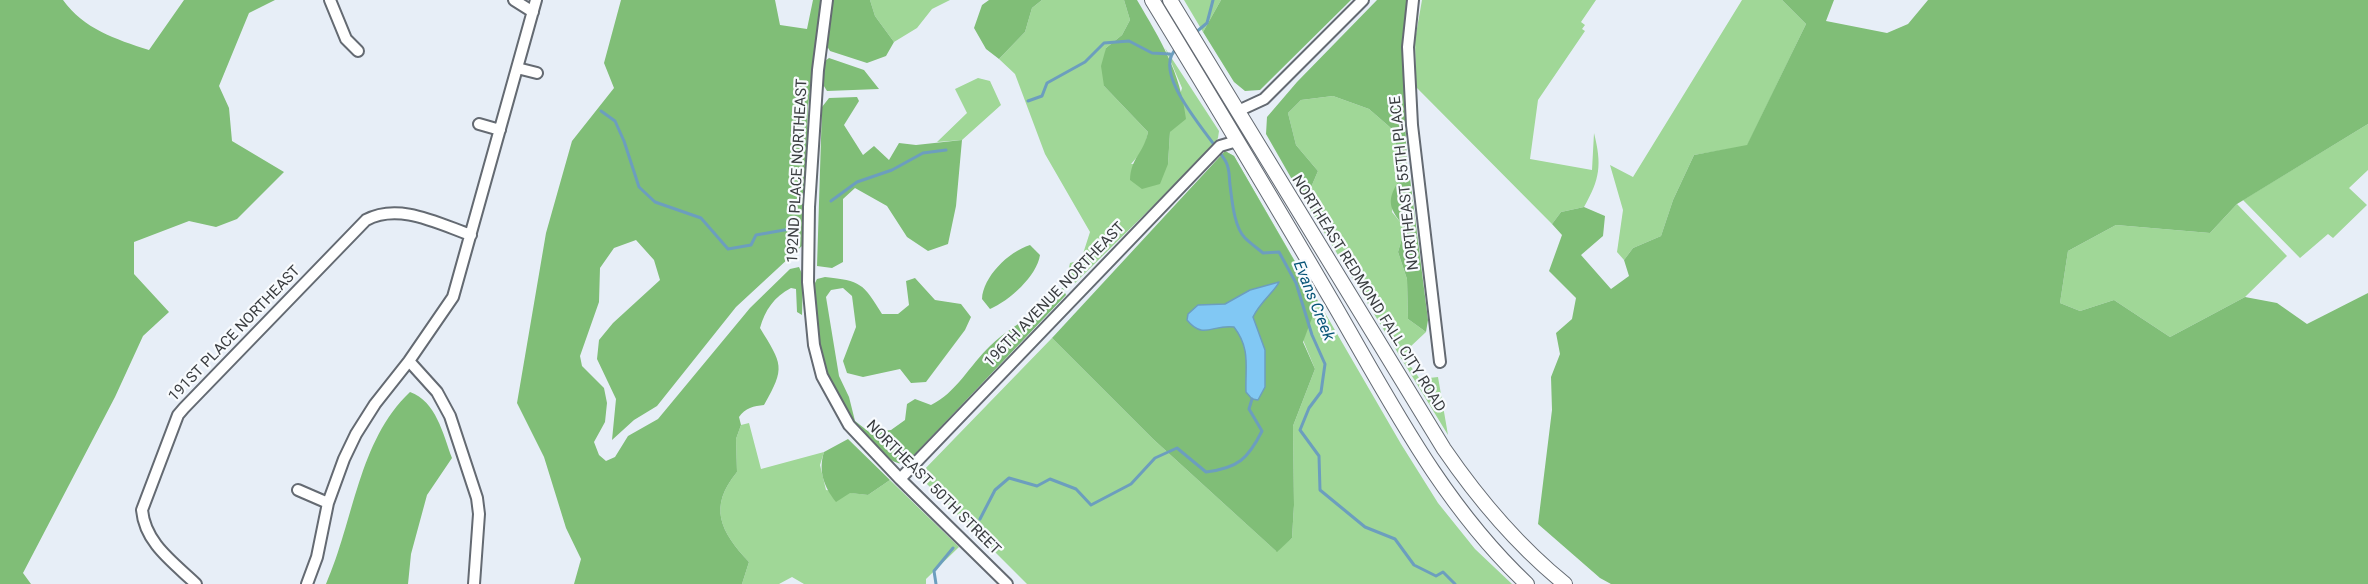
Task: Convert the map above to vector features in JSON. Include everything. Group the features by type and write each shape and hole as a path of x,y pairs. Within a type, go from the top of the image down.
{"main road":[{"name":"NORTHEAST REDMOND FALL CITY ROAD","path":"1152,0 1238,141 1424,461 1484,540 1527,584"},
{"name":"NORTHEAST REDMOND FALL CITY ROAD","path":"1170,0 1438,440 1474,493 1508,533 1566,584"},
{"path":"1213,101 1238,111"},
{"path":"1238,141 1259,147"}],"street":[{"path":"330,0 346,39 358,51"},
{"path":"514,0 532,12"},
{"path":"307,584 317,557 328,503 356,434 375,404 409,362 453,297 536,0"},
{"name":"192ND PLACE NORTHEAST","path":"814,345 808,282 809,207 818,70 827,0"},
{"path":"1238,111 1255,106 1264,99 1363,0"},
{"name":"NORTHEAST 55TH PLACE","path":"1413,0 1408,47 1412,125 1440,362"},
{"path":"518,68 537,73"},
{"path":"479,124 500,130"},
{"name":"196TH AVENUE NORTHEAST","path":"900,479 1217,149 1238,141"},
{"name":"191ST PLACE NORTHEAST","path":"196,584 149,537 143,523 142,510 178,415 366,220 384,214 403,212 471,235"},
{"name":"NORTHEAST 50TH STREET","path":"814,345 822,376 849,425 900,479 1007,584"},
{"path":"409,362 437,393 450,416 477,498 479,514 474,584"},
{"path":"298,490 328,503"}],"green space":[{"path":"0,0 63,0 90,26 112,37 149,50 184,0 275,0 249,13 219,86 229,108 232,141 284,172 237,219 216,227 189,221 134,242 134,274 169,312 143,336 115,397 23,573 31,584 0,584"},
{"path":"621,0 775,0 780,25 807,29 813,0 821,0 808,107 803,245 736,307 657,406 634,420 612,440 616,399 597,359 599,340 613,323 660,280 654,260 636,240 614,248 600,268 599,302 580,356 582,366 604,388 607,403 605,422 594,442 599,455 606,461 615,457 628,436 658,419 750,308 790,269 799,267 803,276 802,315 797,312 796,289 791,288 775,300 762,321 760,328 777,358 776,382 764,405 750,408 739,417 741,425 736,439 737,472 728,485 720,508 725,529 749,562 742,584 574,584 581,559 566,528 544,457 517,403 546,233 572,141 614,88 604,63"},
{"path":"833,0 870,0 875,16 894,42 886,56 867,63 830,51 825,43"},
{"path":"870,0 950,0 932,9 917,28 894,42 875,16"},
{"path":"989,0 1042,0 1032,8 1025,32 999,59 986,49 974,28 982,5"},
{"path":"1042,0 1124,0 1130,20 1122,35 1106,48 1104,86 1148,132 1144,149 1131,164 1168,164 1170,132 1182,88 1165,48 1219,131 1218,138 1209,151 1075,283 1068,272 1070,263 1081,260 1090,232 1045,154 1015,74 999,59 1025,32 1032,8"},
{"path":"1124,0 1137,0 1161,43 1179,86 1186,119 1170,132 1168,164 1160,184 1142,189 1130,180 1133,166 1148,132 1104,86 1101,66 1106,48 1122,35 1130,20"},
{"path":"1184,0 1221,0 1203,32"},
{"path":"1221,0 1351,0 1260,90 1245,91 1234,82 1203,32"},
{"path":"1377,0 1407,0 1402,42 1407,165 1401,166 1392,129 1369,109 1333,96 1301,100 1288,113 1296,145 1318,171 1309,192 1294,183 1266,134 1267,117 1297,82"},
{"path":"1422,0 1596,0 1581,22 1585,25 1582,29 1585,31 1538,100 1530,159 1592,170 1594,133 1599,163 1598,172 1584,207 1561,212 1552,224 1416,87 1415,40"},
{"path":"1742,0 1782,0 1806,24 1747,146 1694,155 1673,200 1661,236 1633,248 1624,260 1617,252 1623,210 1610,165 1633,177"},
{"path":"1782,0 1834,0 1826,21 1887,33 1908,24 1928,0 2368,0 2368,124 2237,204 2210,233 2116,225 2068,251 2060,303 2080,311 2114,300 2170,337 2245,297 2277,303 2307,324 2368,293 2368,584 1611,584 1600,578 1538,524 1552,410 1551,377 1560,354 1556,333 1572,319 1576,298 1549,271 1562,235 1552,224 1561,212 1584,207 1605,216 1603,236 1581,255 1611,289 1629,276 1624,260 1633,248 1661,236 1673,200 1694,155 1747,145 1806,24"},
{"path":"829,58 864,70 879,89 827,91 822,83 825,61"},
{"path":"978,78 990,81 1001,105 962,140 937,142 967,113 955,89"},
{"path":"1333,96 1369,109 1392,129 1401,165 1407,165 1410,178 1397,184 1392,212 1405,228 1398,252 1407,279 1408,319 1426,332 1409,348 1406,360 1420,379 1438,377 1448,435 1294,183 1309,192 1318,171 1296,145 1288,113 1301,100"},
{"path":"857,97 859,101 844,125 863,155 874,146 889,160 899,143 916,145 962,140 956,206 948,244 928,251 907,237 887,206 855,188 843,199 843,262 832,268 817,266 822,107 829,98"},
{"path":"2368,124 2368,170 2349,188 2367,205 2333,238 2328,234 2300,258 2243,200"},
{"path":"1225,151 1234,156 1401,444 1438,503 1475,549 1512,584 1027,584 925,482 921,473 1052,338 1153,439 1276,551 1292,538 1293,426 1315,369"},
{"path":"1225,151 1234,156 1318,302 1303,342 1315,369 1293,426 1292,538 1277,552 1153,439 1052,338"},
{"path":"1410,178 1428,320 1426,332 1408,319 1407,279 1398,252 1405,228 1391,206 1394,189 1398,182"},
{"path":"2237,204 2287,256 2245,297 2170,337 2114,300 2080,311 2060,303 2068,251 2116,225 2210,233"},
{"path":"1030,245 1040,255 1034,271 1013,294 990,309 982,299 983,291 992,274 1005,259"},
{"path":"825,277 860,285 882,314 898,314 909,305 906,281 915,278 935,300 961,304 971,317 965,330 926,382 911,383 900,369 863,377 847,373 843,361 856,327 852,296 843,288 831,290 826,297 839,376 849,397 855,421 869,432 891,430 905,420 907,404 915,399 931,405 940,400 983,353 1008,331 1063,288 1066,295 904,464 882,453 858,428 830,381 819,347 813,298 817,279"},
{"path":"410,392 419,396 432,411 442,429 452,458 427,495 411,554 408,584 326,584 336,560 368,458 393,412"},
{"path":"749,423 761,469 824,452 820,465 826,490 868,495 890,480 959,547 926,579 926,584 804,584 792,577 779,584 742,584 749,562 725,529 720,508 728,485 737,472 736,439 741,425"},
{"path":"848,439 890,480 868,495 850,493 836,502 823,479 822,459 824,452"}],"water":[{"path":"1279,282 1253,317 1265,350 1265,387 1258,400 1252,399 1246,392 1243,343 1234,327 1198,329 1187,320 1188,314 1198,305 1225,304 1250,290"}],"waterway":[{"name":"Evans Creek","path":"1195,33 1207,23 1213,0"},
{"path":"1028,101 1042,96 1047,83 1085,62 1104,43 1129,41 1152,53 1170,54"},
{"name":"Evans Creek","path":"1177,48 1170,59 1176,89 1227,165 1238,227 1245,238 1263,253 1279,252 1296,283 1312,335 1325,364 1321,392 1309,408 1300,430 1319,456 1320,490 1365,527 1395,539 1414,565 1436,576 1443,572 1455,584"},
{"path":"601,111 615,121 639,187 655,202 701,218 728,249 751,245 756,235 790,229"},
{"path":"831,201 857,182 892,170 923,153 946,150"},
{"path":"980,519 995,490 1009,478 1037,486 1050,479 1076,489 1091,505 1131,484 1155,458 1177,448 1206,472 1234,465 1252,449 1262,431 1249,409 1252,399"},
{"path":"936,584 934,571 953,548"}]}
